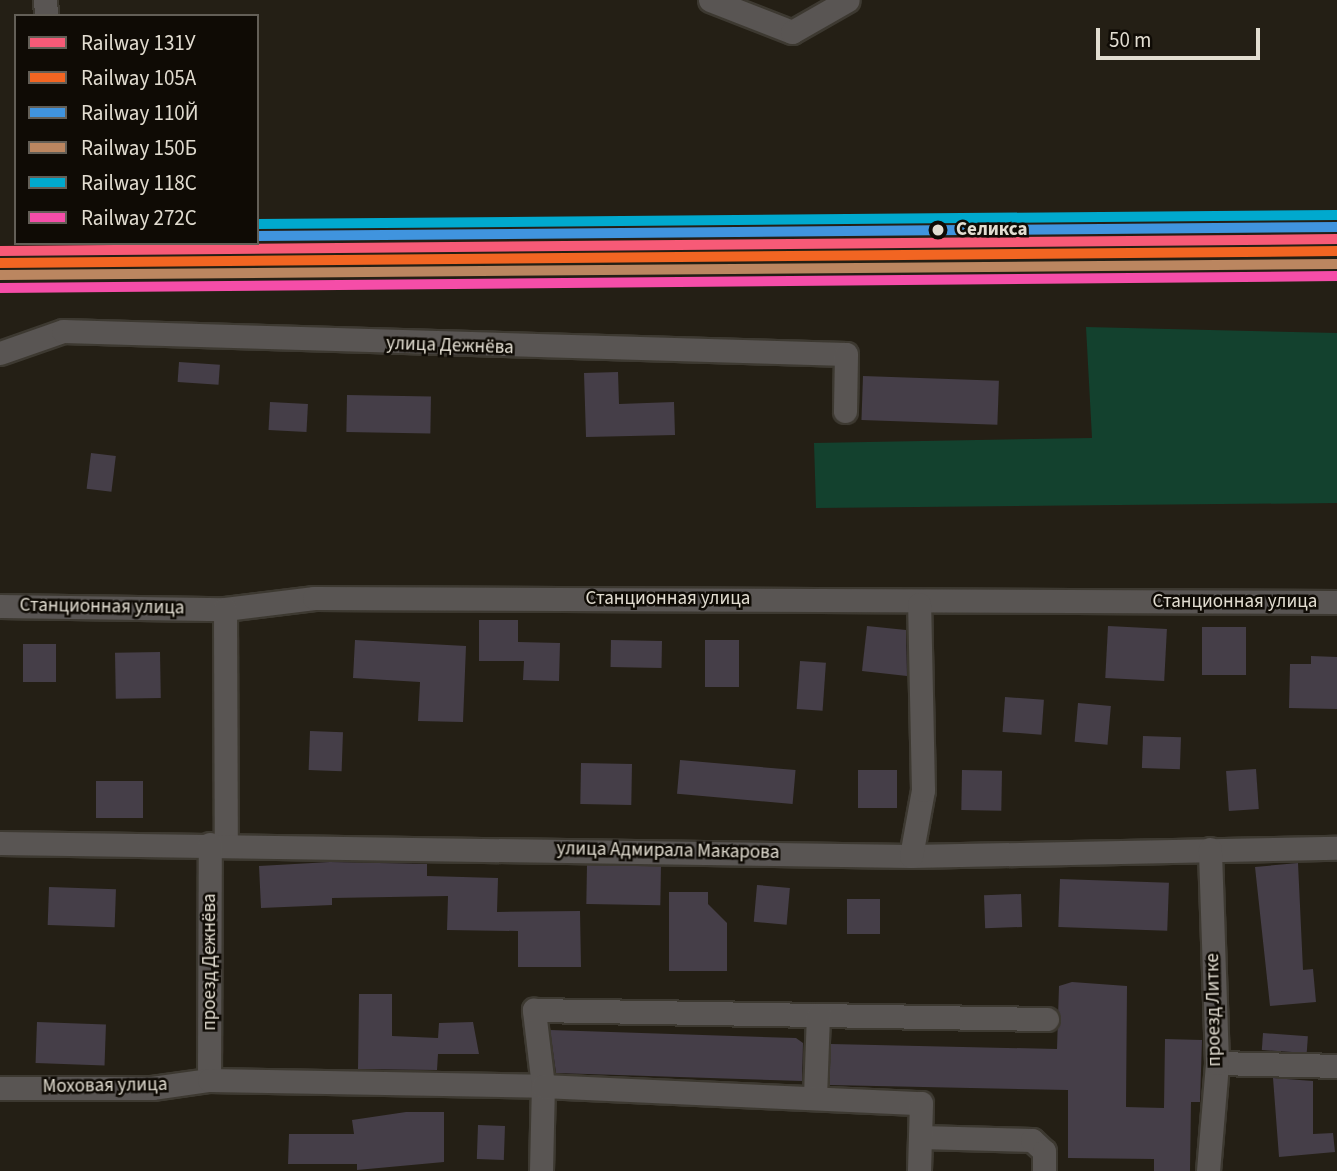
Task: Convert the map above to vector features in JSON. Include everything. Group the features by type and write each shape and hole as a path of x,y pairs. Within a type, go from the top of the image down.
{"street":[{"path":"710,0 792,32 848,0"},
{"name":"улица Дежнёва","path":"0,353 63,331 846,355 845,411"},
{"name":"Станционная улица","path":"0,606 225,608 314,598 919,604 1018,596 1337,602"},
{"path":"911,856 922,790 919,604"},
{"name":"проезд Дежнёва","path":"209,1080 225,608"},
{"name":"улица Адмирала Макарова","path":"0,843 218,843 911,856 1337,848"},
{"name":"проезд Литке","path":"1208,1171 1217,1063 1210,849"},
{"path":"541,1171 543,1086 534,1010 1047,1019"},
{"path":"815,1096 818,1016"},
{"path":"1217,1063 1337,1066"},
{"name":"Моховая улица","path":"0,1088 152,1088 209,1080 543,1086 815,1096 921,1103 920,1137"},
{"path":"919,1171 920,1137 1032,1140 1044,1151 1044,1171"}],"green space":[{"path":"1086,327 1337,333 1337,503 816,508 814,443 1092,438"}],"building":[{"path":"179,362 220,365 219,385 178,382"},
{"path":"618,372 619,404 674,402 675,435 586,437 584,373"},
{"path":"863,376 999,381 997,425 861,420"},
{"path":"347,395 431,396 430,433 346,432"},
{"path":"270,402 308,404 306,432 269,430"},
{"path":"91,453 116,456 111,492 87,489"},
{"path":"479,620 518,620 518,642 560,643 559,681 523,680 524,661 479,661"},
{"path":"867,626 906,630 907,676 862,671"},
{"path":"1108,626 1167,629 1164,681 1105,678"},
{"path":"1202,627 1246,627 1246,675 1202,675"},
{"path":"355,640 466,646 463,722 418,721 420,682 353,678"},
{"path":"611,640 662,641 662,668 611,667"},
{"path":"705,640 739,640 739,687 705,687"},
{"path":"23,644 56,644 56,682 23,682"},
{"path":"160,652 161,698 116,699 115,653"},
{"path":"1311,656 1337,657 1337,709 1289,708 1290,664 1311,664"},
{"path":"800,661 826,663 823,711 797,709"},
{"path":"1005,697 1044,700 1041,735 1003,732"},
{"path":"1078,703 1111,706 1107,745 1075,742"},
{"path":"310,731 343,732 342,771 309,770"},
{"path":"1143,736 1181,737 1180,769 1142,768"},
{"path":"680,760 796,770 793,804 677,794"},
{"path":"581,763 632,764 631,805 580,804"},
{"path":"1256,769 1259,809 1229,811 1226,771"},
{"path":"858,770 897,770 897,808 858,808"},
{"path":"962,770 1002,771 1001,811 961,810"},
{"path":"96,781 143,781 143,818 96,818"},
{"path":"330,862 427,864 427,876 498,878 497,912 580,911 581,967 518,967 518,931 447,930 448,896 332,898 332,905 261,908 259,866"},
{"path":"1298,863 1303,970 1313,969 1316,1002 1270,1006 1255,867"},
{"path":"587,865 661,866 660,905 586,904"},
{"path":"1060,879 1169,883 1167,931 1058,927"},
{"path":"757,885 790,888 787,925 754,922"},
{"path":"49,887 116,889 115,927 48,925"},
{"path":"669,892 708,892 708,904 727,923 727,971 669,971"},
{"path":"1021,894 1022,927 985,928 984,895"},
{"path":"847,899 880,899 880,934 847,934"},
{"path":"1072,982 1127,986 1126,1107 1164,1108 1165,1039 1202,1040 1200,1102 1191,1102 1190,1171 1154,1171 1154,1159 1068,1158 1068,1090 829,1085 831,1044 1057,1049 1059,986"},
{"path":"359,994 392,994 392,1036 438,1038 439,1023 473,1022 479,1054 438,1054 437,1070 358,1069"},
{"path":"37,1022 106,1024 105,1065 36,1063"},
{"path":"550,1030 796,1038 803,1043 802,1081 556,1073"},
{"path":"1263,1033 1308,1036 1307,1053 1262,1050"},
{"path":"1273,1078 1313,1081 1313,1134 1333,1133 1335,1152 1279,1157"},
{"path":"406,1112 444,1112 444,1162 357,1170 357,1164 288,1164 289,1134 354,1134 352,1120"},
{"path":"478,1125 505,1126 504,1160 477,1159"}],"rail line":[{"name":"118С","path":"259,224 1337,215"},
{"name":"110Й","path":"259,236 1337,227"},
{"name":"131У","path":"0,251 1337,239"},
{"name":"105А","path":"0,263 1337,251"},
{"name":"150Б","path":"0,275 1337,264"},
{"name":"272С","path":"0,288 1337,276"}],"place":[{"name":"Селикса","path":"938,230"}]}
